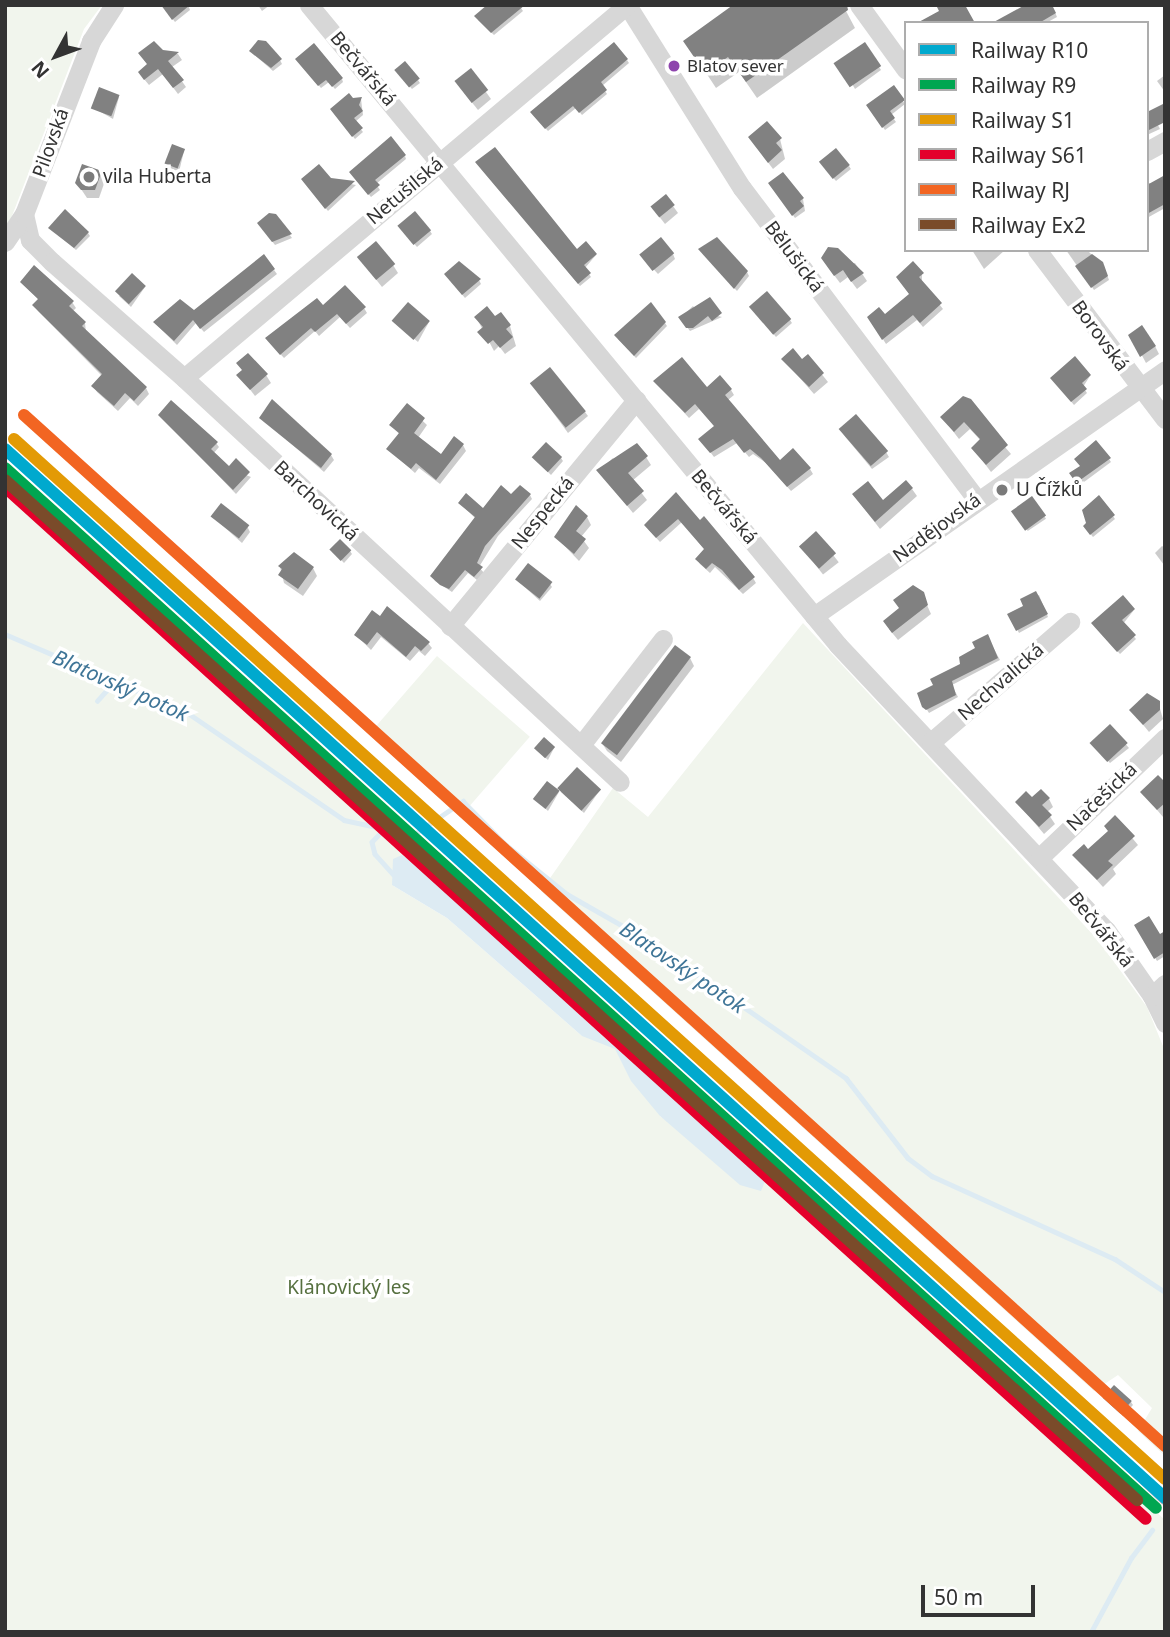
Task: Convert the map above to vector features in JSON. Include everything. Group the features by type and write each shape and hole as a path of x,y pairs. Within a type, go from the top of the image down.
{"street":[{"name":"Pilovská","path":"5,242 24,215 90,41 114,5"},
{"name":"Bečvářská","path":"309,5 440,160 814,616 1040,857 1158,990 1165,1023"},
{"name":"Netušilská","path":"184,378 627,5"},
{"name":"Bělušická","path":"627,5 741,188 976,499"},
{"path":"859,5 904,67"},
{"path":"1149,150 1165,141"},
{"name":"Barchovická","path":"24,215 30,240 184,378 620,782"},
{"name":"Borovská","path":"1038,252 1137,386 1165,419"},
{"name":"Nadějovská","path":"814,616 1137,386 1165,370"},
{"name":"Nespecká","path":"450,626 636,400"},
{"name":"Nechvalická","path":"931,742 1070,622"},
{"path":"581,745 663,639"},
{"name":"Načešická","path":"1040,857 1165,738"}],"green space":[{"path":"5,5 102,5 84,29 5,234"},
{"name":"Klánovický les","path":"5,465 949,1319 1165,1520 1165,1632 5,1632","holes":["392,885 479,909 506,935 582,1036 447,918","674,1072 709,1106 768,1174 676,1128 660,1116"]},
{"path":"803,623 1098,940 1147,1007 1165,1051 1165,1456 1138,1431 1152,1408 1118,1375 1094,1391 541,891 613,788 648,817"},
{"path":"437,656 530,737 466,811 373,730"}],"shaded area":[{"path":"402,855 480,910 629,1042 625,1044 644,1045 674,1072 768,1174 761,1191 740,1185 660,1116 631,1081 615,1049 582,1036 447,918 392,885 393,859"}],"building":[{"path":"161,5 190,5 172,20"},
{"path":"487,5 525,5 491,33 474,16"},
{"path":"733,5 847,5 848,10 746,82 728,57 705,73 683,41"},
{"path":"936,5 965,5 974,21 921,21 939,11"},
{"path":"1025,5 1052,5 1056,13 1042,21 996,21"},
{"path":"258,40 266,41 282,59 271,68 249,51"},
{"path":"154,41 163,50 179,52 168,61 184,80 173,88 158,69 144,80 138,72 147,64 138,53"},
{"path":"614,42 628,59 601,82 607,90 579,113 573,106 545,129 530,112"},
{"path":"865,42 881,66 850,87 833,63"},
{"path":"314,43 343,78 332,87 326,80 318,86 295,59"},
{"path":"405,61 420,79 409,88 394,70"},
{"path":"471,68 488,90 472,103 454,81"},
{"path":"894,85 904,99 890,111 895,118 882,128 866,105"},
{"path":"99,87 120,95 111,116 91,108"},
{"path":"349,93 353,98 362,97 359,105 363,111 354,118 363,128 352,137 330,109"},
{"path":"1165,103 1165,122 1149,130 1149,111"},
{"path":"767,121 782,138 776,143 782,150 768,163 748,137"},
{"path":"391,136 406,155 375,180 380,185 368,195 349,172"},
{"path":"172,144 185,149 178,169 164,164"},
{"path":"495,147 577,249 586,241 597,254 584,265 591,273 578,284 475,162"},
{"path":"836,148 850,165 833,179 819,162"},
{"name":"vila Huberta","path":"82,164 102,171 95,190 81,190 75,183"},
{"path":"319,164 331,178 355,181 325,209 301,179"},
{"path":"783,172 804,198 800,201 804,206 792,216 768,183"},
{"path":"1165,175 1165,204 1149,213 1149,184"},
{"path":"666,194 675,205 659,217 650,207"},
{"path":"65,209 89,232 74,248 48,228"},
{"path":"415,211 431,230 413,245 397,226"},
{"path":"269,213 276,214 292,234 272,242 257,223"},
{"path":"661,237 674,253 652,271 639,255"},
{"path":"717,237 748,271 734,289 698,249"},
{"path":"376,241 395,264 376,280 357,257"},
{"path":"828,247 838,248 864,273 851,282 843,270 834,276 821,258"},
{"path":"264,254 275,269 200,329 193,320 174,341 153,322 180,299 194,310"},
{"path":"1092,254 1103,262 1108,276 1091,288 1075,266"},
{"path":"459,261 481,279 462,295 444,274"},
{"path":"913,261 924,273 919,277 942,303 920,323 913,315 882,340 867,317 879,307 885,314 909,294 896,277"},
{"path":"34,265 74,301 69,306 86,322 82,326 147,387 134,401 125,393 114,406 91,386 102,374 32,305 38,299 20,282"},
{"path":"132,273 146,286 129,304 115,291"},
{"path":"345,285 366,307 346,324 337,314 315,332 311,328 280,355 265,338 317,298 323,305"},
{"path":"767,291 791,319 773,335 749,307"},
{"path":"710,297 722,313 712,321 708,316 693,328 686,328 678,317"},
{"path":"408,302 430,321 413,340 392,321"},
{"path":"651,302 666,322 634,356 614,335"},
{"path":"487,306 495,316 501,312 511,325 506,329 513,337 500,348 493,340 488,344 477,332 483,327 474,317"},
{"path":"1142,325 1156,346 1140,357 1128,335"},
{"path":"793,348 802,359 808,354 824,373 809,387 781,359"},
{"path":"248,353 268,374 250,390 236,375 242,370 236,363"},
{"path":"1075,356 1091,375 1082,383 1087,389 1071,402 1050,378"},
{"path":"682,357 707,387 720,375 732,389 725,395 780,460 793,448 811,468 787,487 761,458 750,449 744,453 733,439 710,453 698,439 714,426 695,404 685,413 653,381"},
{"path":"550,367 586,411 566,428 530,383"},
{"path":"963,396 971,399 1008,445 986,465 971,448 980,439 964,422 954,432 940,417"},
{"path":"272,399 332,454 321,468 259,418"},
{"path":"171,400 218,442 211,449 229,466 236,458 250,472 233,490 158,415"},
{"path":"407,403 425,418 414,433 441,454 454,436 464,444 436,480 416,463 411,469 386,449 399,433 389,425"},
{"path":"856,414 888,451 871,466 839,429"},
{"path":"1096,440 1111,458 1076,483 1069,473 1080,466 1074,459"},
{"path":"546,442 562,457 548,472 532,457"},
{"path":"637,443 648,456 628,473 644,491 627,506 596,470"},
{"path":"906,480 913,488 875,522 852,494 868,481 883,500"},
{"path":"501,485 511,494 520,485 531,494 485,546 477,563 483,567 474,577 465,570 449,589 440,585 430,576 475,517 458,503 466,493 483,508"},
{"path":"676,492 700,520 704,516 755,577 739,590 722,570 712,563 706,569 695,559 704,549 678,519 656,538 644,525"},
{"path":"1099,495 1115,515 1090,535 1083,526 1086,523 1082,510"},
{"path":"1032,496 1046,515 1025,531 1011,511"},
{"path":"221,503 249,525 239,539 211,516"},
{"path":"576,505 588,516 576,531 586,539 574,554 554,537"},
{"path":"816,531 836,553 819,569 799,546"},
{"path":"340,539 351,550 341,561 329,550"},
{"path":"294,552 314,567 298,589 278,575 282,569 278,566"},
{"path":"528,563 552,582 539,599 515,580"},
{"path":"913,585 924,592 928,605 892,633 883,621 899,608 893,600"},
{"path":"1036,591 1048,614 1016,631 1007,614 1023,606 1020,599"},
{"path":"1123,595 1135,609 1122,620 1136,635 1117,652 1091,623"},
{"path":"387,606 430,642 421,651 415,646 406,657 377,632 367,645 354,635 372,610 380,616"},
{"path":"988,634 998,658 952,681 956,695 926,710 922,707 917,693 933,685 930,679 960,664 959,657 975,648 972,642"},
{"path":"675,645 691,657 617,755 601,743"},
{"path":"1147,693 1160,701 1160,710 1143,725 1129,710"},
{"path":"1110,724 1128,743 1107,762 1090,743"},
{"path":"544,737 555,747 545,758 534,748"},
{"path":"577,767 601,790 581,811 557,788"},
{"path":"1158,775 1165,782 1165,803 1157,810 1140,792"},
{"path":"547,781 560,791 545,809 533,799"},
{"path":"1041,789 1050,798 1042,805 1052,815 1039,827 1015,802 1026,791 1032,797"},
{"path":"1115,815 1135,836 1108,861 1113,865 1097,880 1072,855 1084,844 1088,849 1108,831 1104,826"},
{"path":"1149,916 1160,934 1165,931 1165,952 1154,959 1134,925"},
{"path":"1114,1385 1132,1401 1120,1414 1103,1398"}],"waterway":[{"name":"Blatovský potok","path":"5,634 188,713 344,820 386,829 398,838 410,837 463,801 504,843 567,894 646,939 846,1078 908,1158 932,1176 1115,1259 1165,1292"},
{"path":"97,701 115,681"},
{"path":"385,829 372,842 375,854 393,874"},
{"path":"1091,1632 1131,1558 1152,1530"}],"railway":[{"path":"1096,1436 1165,1502"}],"rail line":[{"name":"RJ","path":"24,415 1165,1446"},
{"name":"S1","path":"14,439 1165,1479"},
{"name":"R10","path":"5,449 1165,1498"},
{"name":"R9","path":"5,468 1156,1508"},
{"name":"Ex2","path":"5,480 1137,1500"},
{"name":"S61","path":"5,487 1146,1519"}],"place":[{"name":"Blatov sever","path":"674,66"},
{"name":"vila Huberta","path":"89,177"},
{"name":"U Čížků","path":"1002,490"}]}
